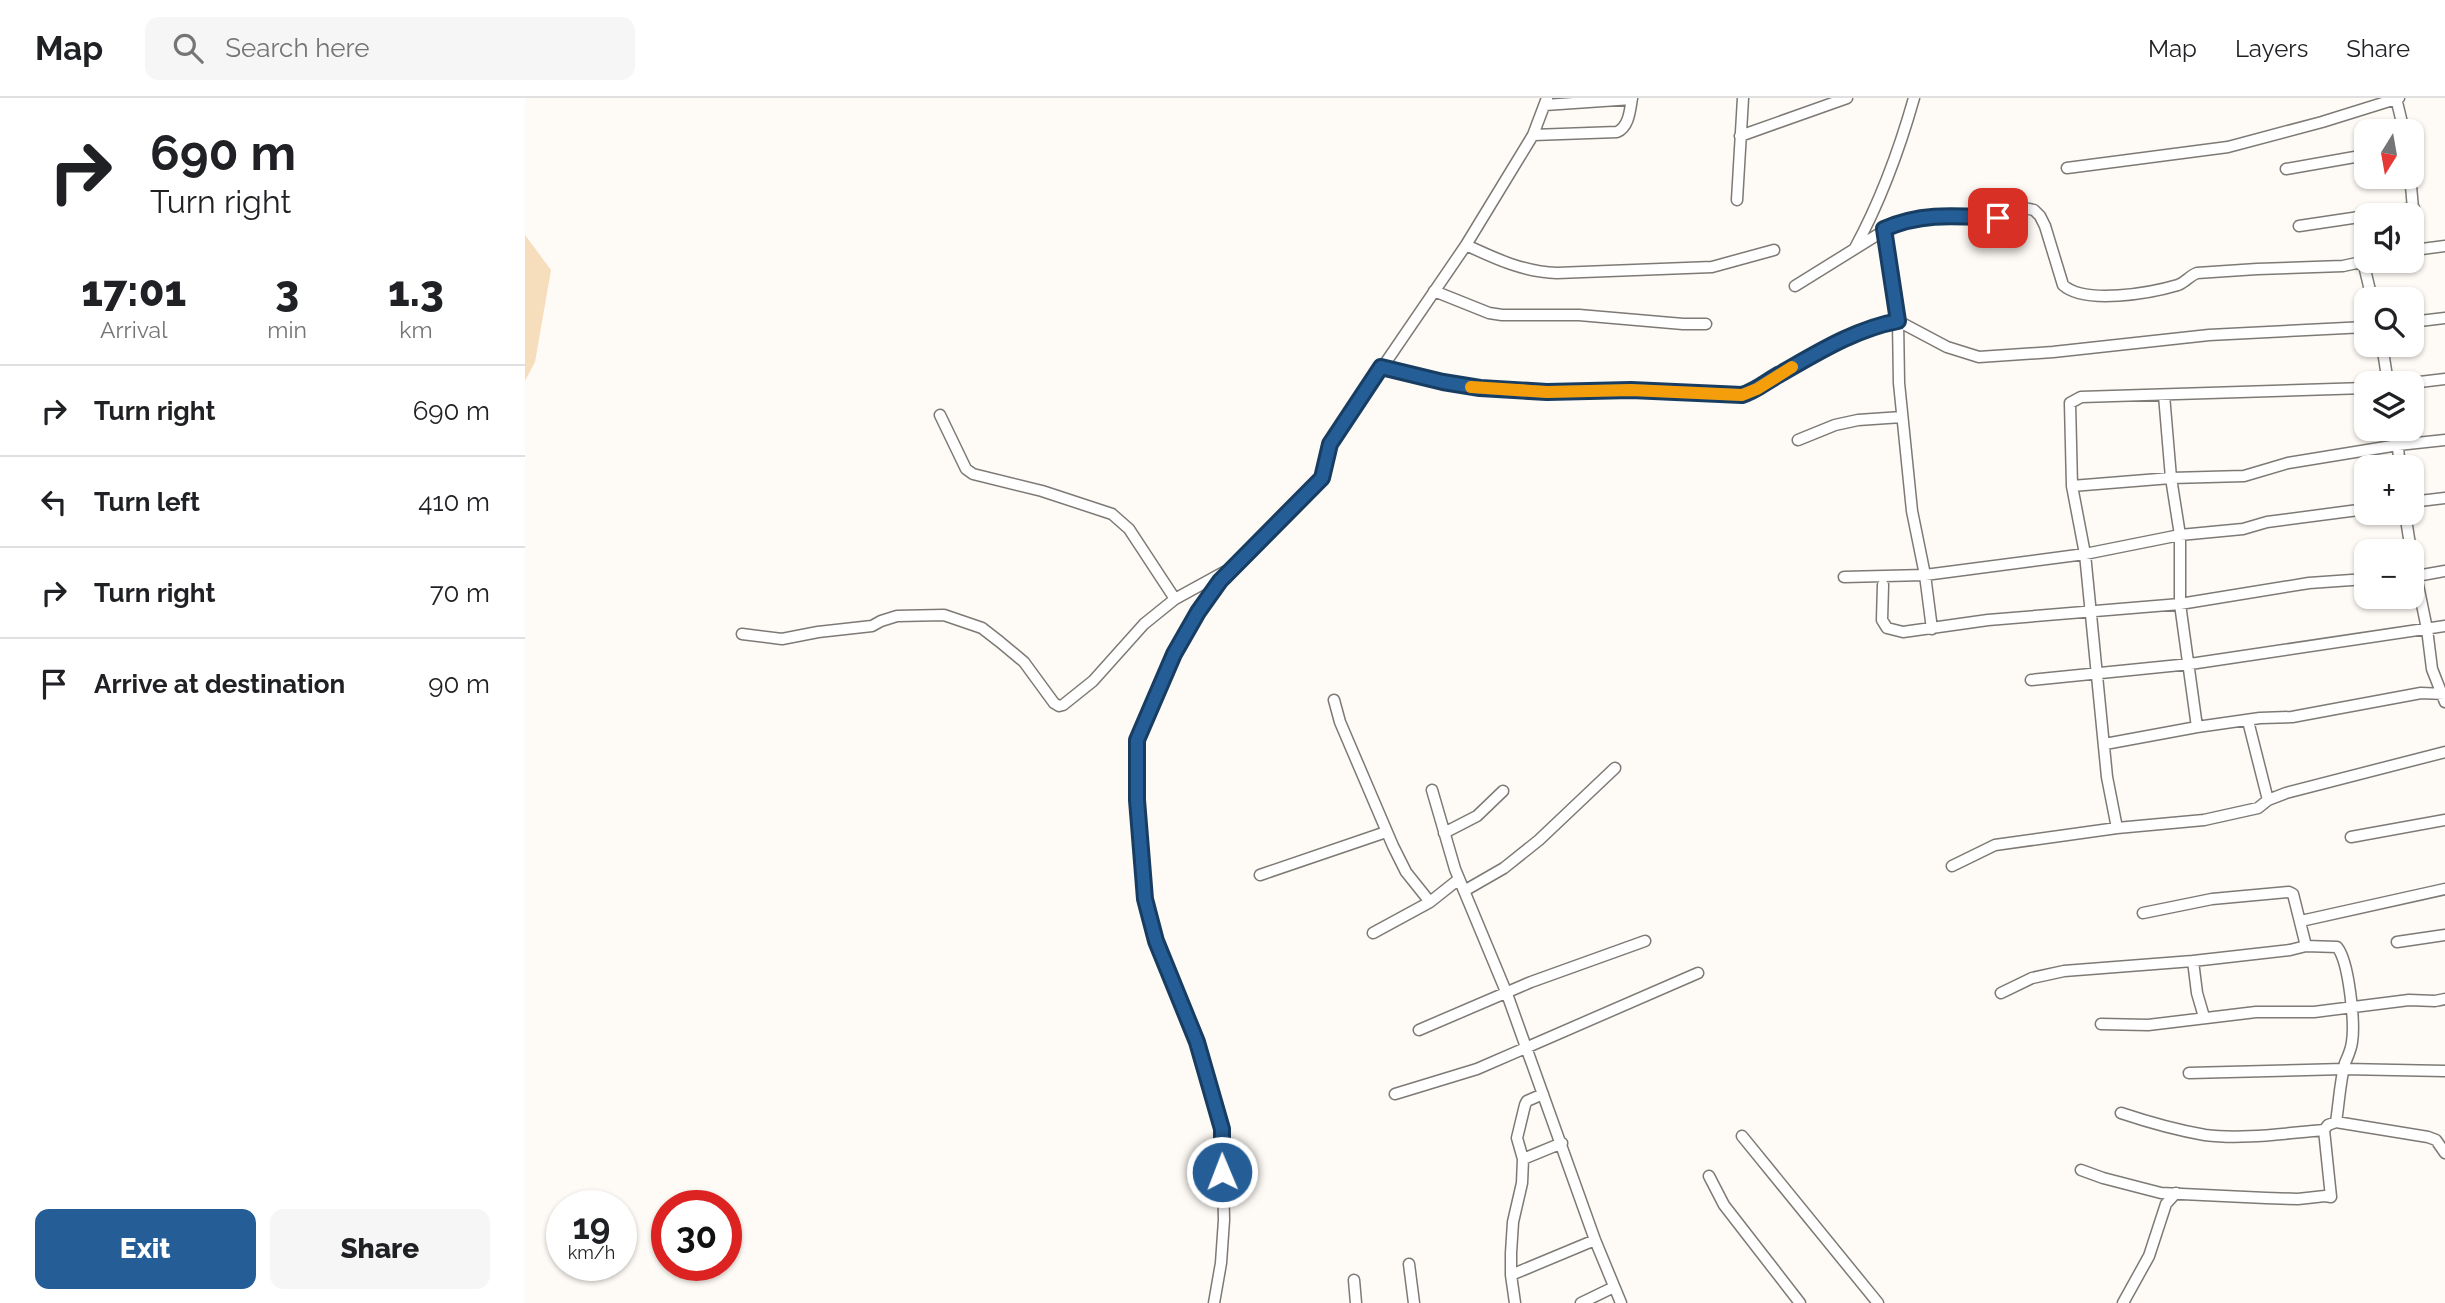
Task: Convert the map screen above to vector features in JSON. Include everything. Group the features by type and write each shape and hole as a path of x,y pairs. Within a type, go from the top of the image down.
{"street":[{"path":"1737,200 1743,98"},
{"path":"1740,136 1847,98"},
{"path":"1854,249 1874,212 1901,146 1914,98"},
{"path":"2067,168 2228,147 2322,122 2397,98 2401,119"},
{"path":"1214,1303 1221,1263 1224,1220 1222,1129 1197,1042 1150,923 1145,899 1136,756 1141,729 1174,654 1220,581 1322,478 1330,444 1466,245 1533,135 1546,101 1632,99 1623,130 1533,135"},
{"path":"2286,169 2354,157"},
{"path":"1795,286 1884,229 1910,218 1998,218 2024,208 2034,210 2040,216 2063,285 2071,290 2129,296 2182,284 2191,275 2197,274 2354,263"},
{"path":"2299,226 2354,217"},
{"path":"1884,229 1898,321 1899,383 1912,511 1925,575 1931,629"},
{"path":"1466,245 1521,268 1557,273 1712,267 1774,250"},
{"path":"2424,249 2445,246"},
{"path":"1434,291 1489,313 1501,315 1579,315 1706,324"},
{"path":"2424,321 2445,318"},
{"path":"1381,367 1480,388 1547,392 1631,390 1742,395 1854,334 1898,321 1947,347 1979,357 2209,335 2354,328"},
{"path":"2424,381 2445,379"},
{"path":"2117,828 2108,788 2085,554 2072,486 2070,402 2081,397 2354,388"},
{"path":"2164,395 2179,535 2180,604 2197,727"},
{"path":"940,415 966,469 973,474 1042,491 1112,514 1129,529 1175,599"},
{"path":"1798,440 1836,425 1858,420 1902,417"},
{"path":"2072,486 2171,478 2244,476 2288,463 2445,440"},
{"path":"2398,441 2399,455"},
{"path":"2424,500 2445,498"},
{"path":"1844,577 1925,575 2085,554 2179,535 2243,529 2267,522 2354,511"},
{"path":"742,634 782,639 872,626 897,615 944,615 982,628 1000,642 1024,662 1059,706 1093,681 1144,625 1175,599 1236,566"},
{"path":"2424,575 2445,571"},
{"path":"1883,585 1882,620 1887,628 1903,632 1988,620 2180,604 2309,583 2354,580"},
{"path":"2422,609 2432,669 2444,697"},
{"path":"2031,680 2190,664 2445,626"},
{"path":"2105,744 2197,727 2260,718 2292,717 2421,693 2444,697"},
{"path":"1333,700 1386,832 1406,872 1430,902"},
{"path":"2248,721 2268,800"},
{"path":"1952,866 1995,845 2117,828 2204,820 2258,808 2268,800 2332,780 2445,751"},
{"path":"1464,891 1504,868 1539,840 1615,768"},
{"path":"1432,790 1459,879 1507,994 1595,1240 1621,1303"},
{"path":"1444,833 1477,816 1503,791"},
{"path":"2351,837 2445,820"},
{"path":"1260,875 1386,832"},
{"path":"1373,933 1430,902 1459,879"},
{"path":"2301,921 2445,889"},
{"path":"2143,913 2212,899 2289,892 2293,894 2306,946"},
{"path":"2397,942 2445,935"},
{"path":"1419,1030 1531,982 1645,941"},
{"path":"2001,993 2032,978 2064,971 2193,961 2306,946 2333,946 2339,950 2352,1007 2353,1041 2344,1069 2336,1122"},
{"path":"2193,961 2197,993 2204,1017"},
{"path":"1395,1094 1477,1069 1698,973"},
{"path":"2101,1024 2147,1025 2256,1012 2314,1012 2445,999"},
{"path":"2189,1073 2344,1069 2445,1071"},
{"path":"1515,1303 1511,1275 1513,1222 1523,1183 1523,1159 1517,1142 1527,1101 1543,1094"},
{"path":"2121,1113 2165,1127 2205,1135 2324,1130"},
{"path":"2081,1170 2144,1190 2266,1198 2331,1197 2324,1130 2328,1125 2336,1122 2428,1137 2435,1140 2445,1153"},
{"path":"1741,1136 1878,1303"},
{"path":"1523,1159 1562,1143"},
{"path":"1709,1176 1724,1205 1800,1303"},
{"path":"2123,1303 2149,1256 2166,1205 2176,1193"},
{"path":"1511,1275 1595,1240"},
{"path":"1409,1264 1415,1303"},
{"path":"1354,1280 1356,1303"},
{"path":"1581,1303 1614,1287"}],"shaded area":[{"path":"525,235 551,270 535,362 525,381"}],"slow traffic":[{"path":"1471,387 1547,392 1631,390 1742,395 1792,367"}],"route":[{"path":"1222,1172 1222,1129 1197,1042 1156,941 1145,899 1137,800 1137,740 1174,654 1198,612 1220,581 1322,478 1330,444 1381,367 1480,388 1547,392 1631,390 1742,395 1854,334 1898,321 1895,286 1884,229 1910,218 1998,218"}]}
